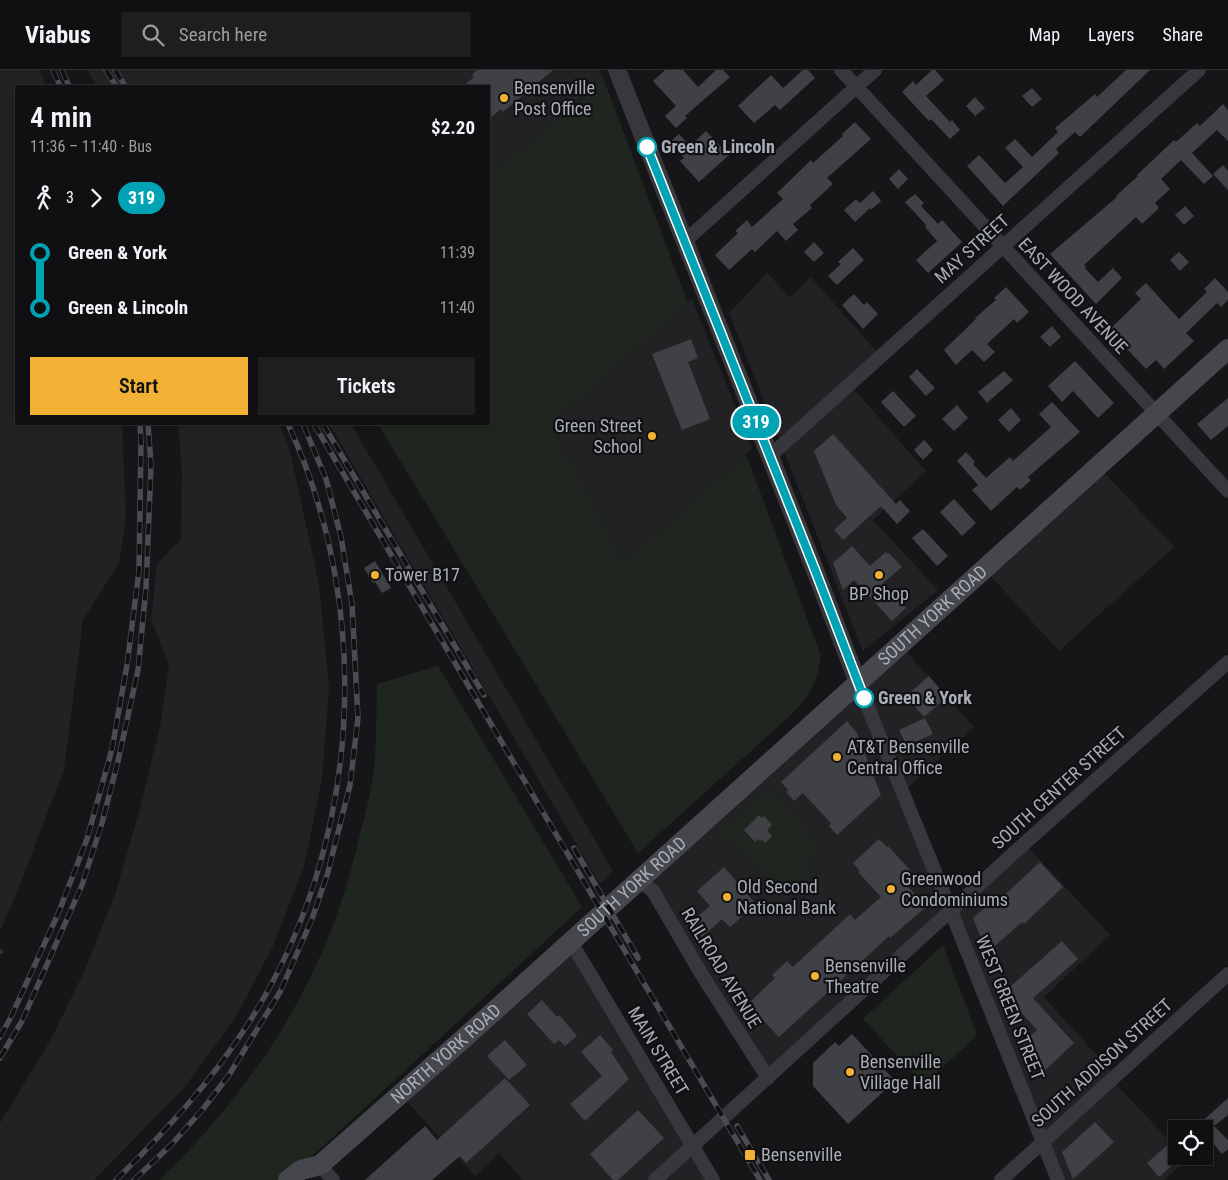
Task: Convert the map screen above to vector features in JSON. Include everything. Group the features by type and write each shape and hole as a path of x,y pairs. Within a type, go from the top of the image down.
{"main road":[{"name":"SOUTH YORK ROAD","path":"571,942 1228,349"},
{"name":"NORTH YORK ROAD","path":"288,1180 301,1170 317,1172 571,942"}],"street":[{"path":"616,70 770,456 858,683"},
{"name":"EAST WOOD AVENUE","path":"841,70 1002,247 1228,490"},
{"path":"684,242 875,70"},
{"name":"MAY STREET","path":"770,456 1200,70"},
{"name":"SOUTH CENTER STREET","path":"655,1180 1228,662"},
{"name":"WEST GREEN STREET","path":"858,683 1058,1180"},
{"name":"RAILROAD AVENUE","path":"639,880 653,890 702,975 768,1078"},
{"name":"MAIN STREET","path":"571,942 713,1180"},
{"name":"SOUTH ADDISON STREET","path":"1001,1180 1228,974"},
{"path":"317,1172 333,1180"}],"shaded area":[{"path":"0,70 40,70 46,85 15,85 15,425 122,425 126,518 119,563 83,620 64,769 18,890 0,931"},
{"path":"87,70 600,70 604,80 490,175 490,85 96,85"},
{"path":"604,80 688,303 551,424 624,564 746,454 821,656 812,688 792,714 638,853 379,425 490,425 490,175"},
{"path":"767,273 790,297 811,277 882,358 851,386 926,471 873,520 938,590 863,651 729,313"},
{"name":"Green Street School","path":"692,299 752,448 624,565 551,424"},
{"path":"178,425 280,425 291,456 319,584 329,687 322,780 304,866 274,944 237,1015 185,1087 94,1180 0,1180 0,1123 50,1041 83,974 114,898 140,809 160,726 169,665 151,619 157,564 181,539 182,472"},
{"path":"330,425 352,425 613,871 600,884"},
{"path":"1100,468 1174,547 1059,651 986,571"},
{"path":"902,647 974,727 904,791 861,684"},
{"path":"438,666 582,907 318,1151 278,1180 159,1180 203,1135 261,1062 283,1028 320,956 336,918 370,794 375,757 377,684"},
{"path":"857,689 947,910 764,1077 649,876"},
{"path":"768,788 823,848 805,865 811,872 785,896 731,836 724,842 717,834","holes":["759,815 762,818 764,816 772,824 767,830 772,836 765,843 758,839 755,842 744,832 744,829"]},
{"path":"1026,845 1110,935 1044,997 1114,1074 1044,1138 954,911"},
{"path":"943,945 977,1035 924,1085 863,1019"},
{"path":"570,946 709,1180 523,1180 499,1153 475,1176 403,1097"},
{"path":"1113,1081 1168,1139 1168,1165 1180,1165 1164,1180 1060,1180 1045,1142"}],"building":[{"name":"Bensenville Post Office","path":"477,70 553,70 503,112 501,109 490,118 490,85 464,85 474,77 472,75"},
{"path":"665,70 683,70 698,87 716,70 723,70 730,77 685,116 687,118 676,128 665,116 676,106 653,81"},
{"path":"803,70 808,70 815,78 780,110 775,105 754,123 738,106 771,75 783,88"},
{"path":"932,70 935,70 944,80 926,96 960,130 950,139 931,119 929,121 902,92 913,81 916,85"},
{"path":"1126,70 1150,70 1080,137 1075,132 1056,149 1059,153 1003,206 967,166 979,155 1005,183 1023,167 1005,148 1015,139 1032,157 1058,132 1055,128 1095,94 1097,97"},
{"path":"1032,88 1042,99 1032,107 1022,96"},
{"path":"975,97 985,108 975,116 966,106"},
{"path":"1223,104 1228,110 1228,141 1217,130 1192,153 1213,176 1204,184 1181,160 1161,179 1170,189 1155,203 1159,208 1142,224 1136,217 1084,265 1098,282 1113,268 1122,278 1096,304 1050,254 1117,197 1174,140 1176,142 1197,123 1200,126"},
{"path":"855,122 871,139 827,178 833,184 810,205 812,208 793,224 798,230 786,241 777,231 755,252 752,249 729,270 715,255 738,233 735,231 747,220 752,227 783,199 777,193 811,160 813,163 843,136 842,134"},
{"path":"706,131 729,155 699,182 680,161 684,158 670,142 679,134 690,146"},
{"path":"1223,165 1228,171 1228,190 1213,174"},
{"path":"899,169 908,179 898,189 889,179"},
{"path":"873,191 881,201 855,222 844,210 856,199 860,203"},
{"path":"915,194 924,203 921,206 938,224 942,220 962,242 928,273 916,260 937,241 925,227 926,225 905,202"},
{"path":"1185,206 1194,216 1184,225 1175,215"},
{"path":"814,242 824,253 814,262 804,252"},
{"path":"853,248 864,260 837,285 828,276 841,264 838,262"},
{"path":"1179,252 1189,262 1180,271 1170,260"},
{"path":"1215,278 1228,292 1228,300 1221,307 1217,303 1186,333 1194,341 1164,369 1156,360 1146,369 1109,330 1141,299 1135,293 1146,283 1179,319 1207,292 1204,289"},
{"path":"1006,287 1029,312 1017,323 1014,319 987,344 995,352 984,362 972,350 956,365 944,350 975,318 996,300 994,298"},
{"path":"854,294 864,305 867,302 878,314 863,329 842,305"},
{"path":"1052,326 1061,337 1050,347 1040,337"},
{"path":"691,339 698,358 688,362 710,419 682,430 652,354"},
{"path":"1075,361 1114,403 1098,418 1073,391 1062,402 1048,386"},
{"path":"917,369 935,388 926,396 909,377"},
{"path":"1004,371 1013,380 987,403 978,392"},
{"path":"893,391 916,416 904,427 881,402"},
{"path":"1228,398 1228,426 1211,440 1197,424"},
{"path":"1052,402 1080,432 1028,477 1031,480 1020,490 1017,487 991,511 972,490 978,485 957,461 966,452 975,462 973,464 986,478 1010,457 1013,461 1051,427 1039,414"},
{"path":"957,405 968,418 954,431 942,419"},
{"path":"1011,408 1021,420 1009,432 998,420"},
{"path":"833,434 896,504 900,500 910,511 897,524 881,506 843,540 834,530 847,518 836,505 814,451"},
{"path":"924,440 933,450 923,460 914,450"},
{"path":"954,499 976,523 962,536 940,512"},
{"path":"923,529 948,556 937,566 912,538"},
{"path":"852,546 870,566 886,552 902,567 883,583 906,608 892,621 854,580 843,590 833,563"},
{"name":"Tower B17","path":"375,561 391,588 382,593 364,568"},
{"path":"929,676 947,697 924,717 906,696"},
{"path":"925,718 933,734 907,746 899,730"},
{"name":"AT&T Bensenville Central Office","path":"847,721 857,733 881,795 837,835 829,826 831,823 803,793 794,801 786,792 788,790 781,782"},
{"path":"759,815 762,818 764,816 772,825 767,830 772,836 765,843 758,839 755,842 744,830"},
{"path":"879,839 911,871 902,880 926,907 890,938 889,936 779,1037 748,1004 775,978 772,975 787,961 793,967 850,914 855,920 881,897 858,872 860,871 853,863"},
{"path":"1040,862 1063,887 1024,924 1022,922 987,953 973,918 992,901 995,904"},
{"name":"Old Second National Bank","path":"724,867 756,904 730,927 722,919 702,937 690,923 710,906 697,891"},
{"path":"1062,941 1078,959 1033,998 1074,1043 1042,1073 1029,1059 1034,1056 1022,1043 1037,1030 1003,993"},
{"path":"542,1000 557,1017 559,1015 577,1036 565,1046 559,1040 554,1044 527,1014"},
{"name":"Bensenville Village Hall","path":"852,1034 895,1081 848,1124 813,1086 813,1063 835,1042 839,1046"},
{"path":"600,1035 613,1050 611,1052 629,1079 585,1121 570,1104 602,1076 581,1052"},
{"path":"505,1040 527,1065 509,1080 487,1056"},
{"path":"505,1078 530,1105 466,1163 460,1156 432,1180 365,1180 425,1126 437,1140"},
{"path":"1228,1098 1228,1115 1214,1126 1228,1140 1228,1149 1222,1154 1213,1143 1213,1120 1204,1120"},
{"path":"638,1110 664,1138 618,1180 613,1180 590,1154"},
{"path":"1095,1122 1114,1142 1073,1179 1062,1152"},
{"path":"1168,1145 1168,1165 1173,1165 1159,1177 1147,1163"}],"railway":[{"path":"53,70 60,85"},
{"path":"62,70 69,85"},
{"path":"106,70 115,85"},
{"path":"115,70 124,85"},
{"path":"0,1037 58,914 87,839 112,749 127,665 139,571 140,425"},
{"path":"0,1058 22,1021 82,885 102,823 118,761 138,670 146,588 151,465 148,425"},
{"path":"116,1180 187,1106 219,1066 248,1024 286,955 314,883 334,807 343,729 344,651 335,573 316,497 288,425"},
{"path":"134,1180 171,1145 203,1109 229,1075 280,992 312,919 328,872 350,785 358,718 352,604 341,537 326,479 303,425"},
{"path":"315,425 760,1180"},
{"path":"324,425 484,695"},
{"path":"574,848 638,958"},
{"path":"737,1126 769,1180"}],"bus line":[{"name":"319","path":"647,147 864,698"}],"place":[{"name":"Bensenville Post Office","path":"504,98"},
{"name":"Green & Lincoln","path":"647,147"},
{"name":"Green Street School","path":"652,436"},
{"name":"Tower B17","path":"375,575"},
{"name":"BP Shop","path":"879,575"},
{"name":"Green & York","path":"864,698"},
{"name":"AT&T Bensenville Central Office","path":"837,757"},
{"name":"Greenwood Condominiums","path":"891,889"},
{"name":"Old Second National Bank","path":"727,897"},
{"name":"Bensenville Theatre","path":"815,976"},
{"name":"Bensenville Village Hall","path":"850,1072"},
{"name":"Bensenville","path":"750,1155"}]}
